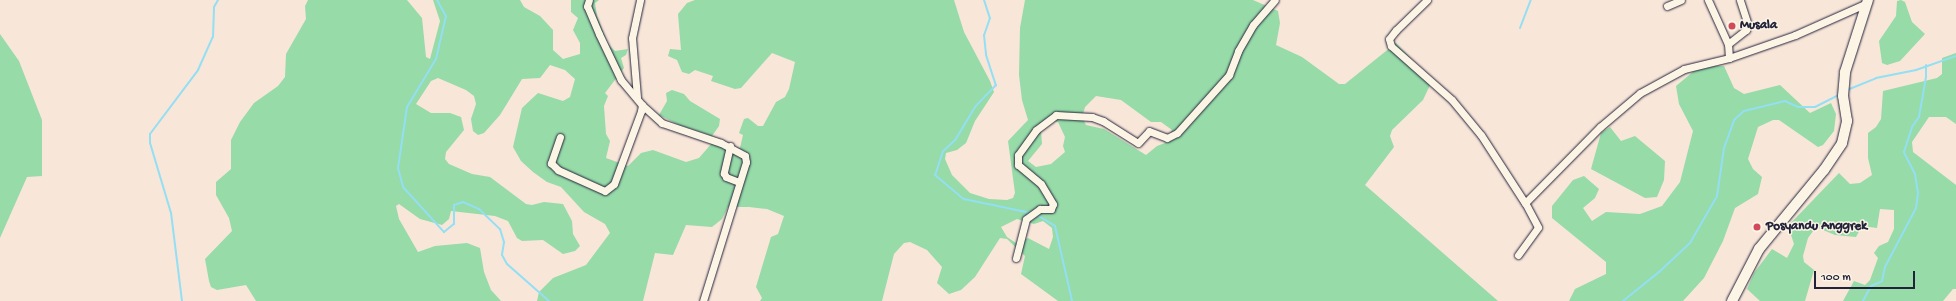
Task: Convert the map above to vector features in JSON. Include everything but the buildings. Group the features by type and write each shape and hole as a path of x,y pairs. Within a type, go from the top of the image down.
{"street":[{"path":"589,0 587,6 621,80 637,97 642,105 662,123 730,146 745,156 739,182 703,301"},
{"path":"637,97 632,38 640,0"},
{"path":"1016,258 1026,219 1040,209 1048,210 1053,204 1041,184 1018,165 1018,155 1029,138 1048,119 1056,116 1092,117 1103,121 1138,143 1149,131 1167,138 1177,133 1229,75 1238,50 1253,25 1275,0"},
{"path":"1427,0 1396,30 1390,39 1391,46 1452,100 1481,135 1526,204 1538,227 1518,255"},
{"path":"1667,6 1681,0"},
{"path":"1708,0 1728,44 1729,58"},
{"path":"1728,44 1746,30 1748,25 1740,0"},
{"path":"1526,204 1619,110 1640,93 1684,69 1729,58 1795,35 1867,2"},
{"path":"1732,301 1759,249 1824,170 1842,143 1847,121 1843,93 1845,72 1867,2"},
{"path":"560,137 551,163 554,166 605,191 610,189 642,105"},
{"path":"730,146 724,173 726,177 739,182"}],"green space":[{"path":"308,0 407,0 422,18 426,57 430,59 440,21 433,0 520,0 524,7 540,16 553,30 553,50 563,59 580,54 580,43 573,30 578,18 571,12 571,0 599,0 595,3 597,16 608,44 615,51 628,49 626,55 621,58 624,68 605,93 608,96 604,106 606,134 610,141 606,158 628,166 641,153 653,150 686,162 699,158 712,143 740,148 743,135 739,133 744,119 748,118 758,126 763,126 776,102 785,97 789,89 795,62 772,53 741,88 735,89 711,81 713,76 695,70 689,74 682,72 677,60 668,56 670,49 681,50 678,14 687,3 695,0 954,0 964,32 990,81 994,92 975,121 966,143 957,150 946,153 945,159 952,175 970,193 989,199 1007,200 1013,198 1015,193 1008,141 1028,120 1022,100 1019,75 1020,28 1025,0 1253,0 1278,11 1280,23 1276,45 1302,57 1339,84 1345,84 1396,43 1419,67 1431,83 1423,100 1392,130 1390,136 1394,147 1365,185 1498,301 1058,301 1021,274 1025,256 1007,239 1000,238 975,277 961,290 949,294 937,283 942,267 927,250 910,242 904,243 894,254 882,301 760,301 762,298 756,287 771,237 778,234 784,216 767,209 728,207 722,219 712,227 686,225 673,255 655,253 643,301 537,301 539,292 553,278 586,265 610,233 605,224 584,212 561,187 547,182 533,172 521,161 513,147 522,108 538,93 563,101 570,97 575,79 565,70 550,65 540,78 522,79 500,115 484,133 478,135 473,131 471,119 476,104 474,96 466,90 438,78 431,81 416,104 431,113 450,113 461,117 464,130 446,152 445,159 449,164 472,174 490,177 526,204 532,205 544,202 563,204 572,221 573,234 580,246 575,251 563,254 543,240 522,241 517,238 508,221 495,216 451,211 449,219 442,225 420,219 399,204 396,206 399,219 418,252 435,246 467,243 480,248 484,272 491,290 501,301 256,301 246,285 217,290 211,287 205,259 232,231 229,218 216,195 216,182 231,169 231,140 240,122 254,103 278,86 285,77 286,54 306,19 305,6","holes":["1096,96 1121,100 1151,122 1161,122 1172,130 1165,143 1157,146 1146,155 1104,129 1086,125 1082,117 1085,107","1051,121 1058,122 1065,137 1063,146 1065,152 1051,164 1036,167 1028,161 1042,144 1041,130","1017,219 1034,224 1043,221 1052,228 1053,237 1049,249 1028,238 1016,243 1007,237 1001,227"]},
{"path":"1901,0 1905,2 1912,22 1925,34 1900,61 1887,65 1882,63 1879,41 1896,16 1897,1"},
{"path":"0,34 19,61 42,120 42,176 27,177 0,238"},
{"path":"1956,53 1956,124 1946,117 1929,117 1912,142 1913,152 1956,185 1956,289 1953,289 1943,301 1843,301 1854,281 1865,285 1870,280 1878,258 1874,253 1879,246 1888,242 1894,229 1894,210 1880,209 1877,228 1862,226 1856,237 1835,235 1816,227 1808,238 1803,256 1804,262 1814,270 1805,301 1760,301 1747,289 1754,273 1772,249 1787,258 1794,244 1788,226 1839,173 1850,184 1860,183 1872,175 1868,158 1868,133 1876,127 1881,119 1883,91 1937,78 1942,74 1942,58"},
{"path":"1706,66 1724,66 1734,88 1744,94 1780,85 1810,113 1831,103 1836,114 1834,131 1823,145 1818,147 1779,120 1773,120 1758,127 1748,159 1753,169 1762,177 1758,194 1735,208 1723,241 1704,278 1683,301 1569,301 1575,289 1606,274 1606,262 1552,218 1552,206 1573,180 1584,176 1599,189 1595,198 1583,208 1592,221 1606,212 1640,214 1662,206 1680,182 1693,131 1679,104 1676,86 1694,71"},
{"path":"672,90 684,94 690,101 720,119 719,126 712,136 679,125 659,115 667,101 666,93"},
{"path":"1610,127 1621,141 1635,136 1665,161 1664,180 1657,197 1645,198 1591,169 1601,133"}],"waterway":[{"path":"182,301 171,213 150,143 150,134 198,70 213,37 214,7 218,0"},
{"path":"437,0 446,16 436,59 407,107 398,168 403,187 444,232 454,224 454,205 463,202 479,209 500,229 504,242 502,255 507,264 549,301"},
{"path":"984,0 990,18 984,35 986,55 996,85 975,107 955,140 943,151 935,175 964,199 1031,213"},
{"path":"1520,28 1531,0"},
{"path":"1847,90 1876,78 1916,70 1956,56"},
{"path":"1863,301 1871,286 1882,281 1885,267 1916,208 1918,193 1915,174 1904,152 1912,127 1919,117 1926,77 1926,65"},
{"path":"1623,301 1659,272 1690,243 1717,196 1724,148 1734,120 1744,111 1785,101 1798,107 1815,107 1840,94"},
{"path":"1037,215 1055,226 1072,301"}],"place":[{"name":"Musala","path":"1732,26"},
{"name":"Posyandu Anggrek","path":"1757,227"}]}
